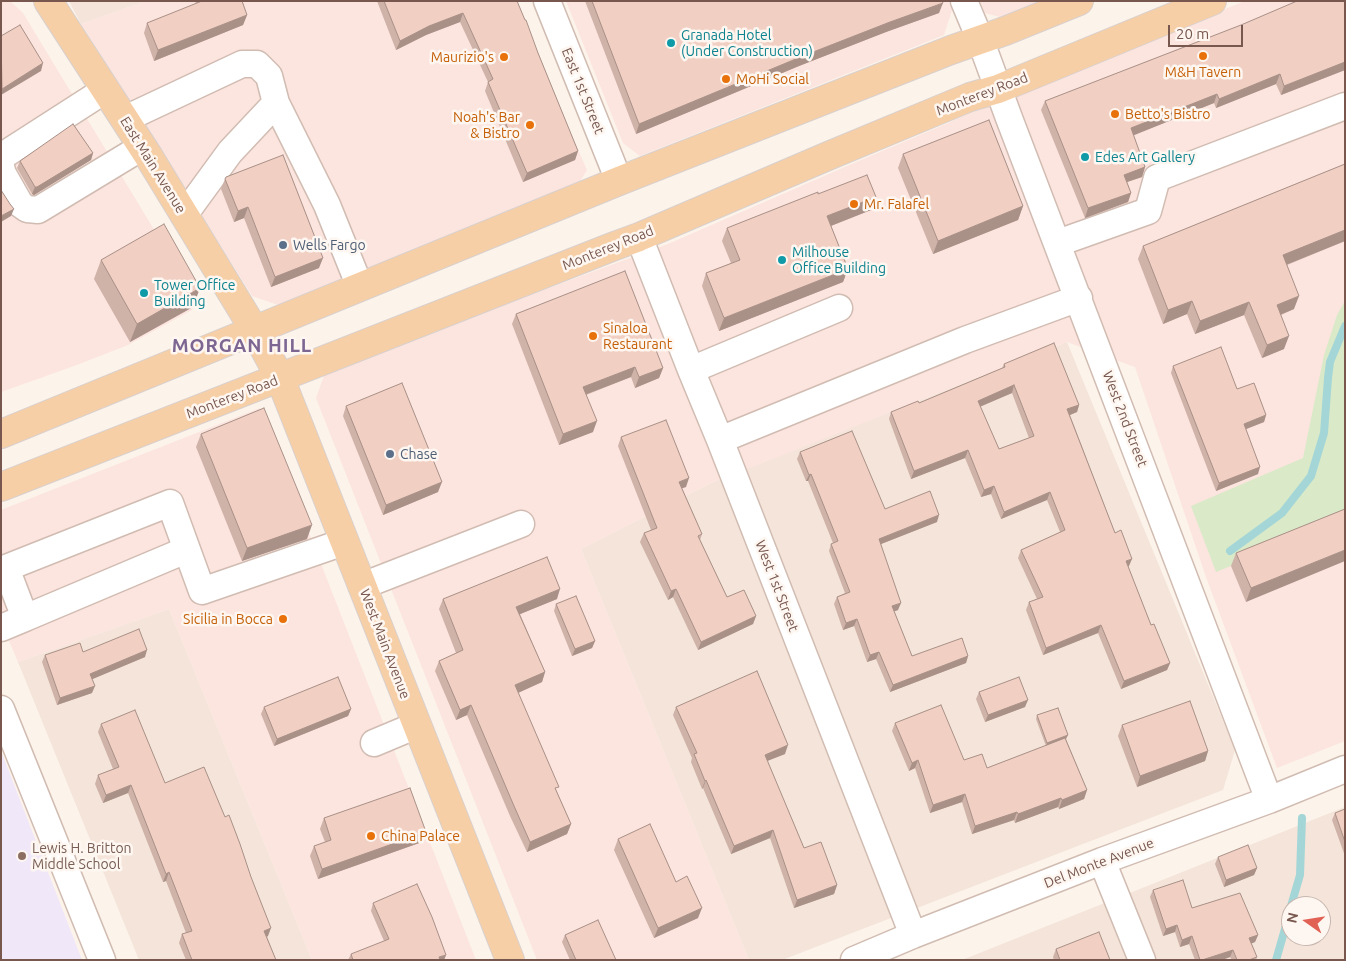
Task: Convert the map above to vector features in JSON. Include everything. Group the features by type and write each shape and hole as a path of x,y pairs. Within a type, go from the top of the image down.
{"main road":[{"name":"East Main Avenue","path":"48,1 142,147 254,331"},
{"path":"1,434 619,181 1079,1"},
{"name":"Monterey Road","path":"1,487 639,237 970,97 998,89 1212,1"},
{"name":"West Main Avenue","path":"254,331 280,378 510,960"}],"street":[{"name":"East 1st Street","path":"547,1 619,181"},
{"name":"West 2nd Street","path":"964,1 1079,298 1269,800"},
{"path":"124,119 242,64 257,64 269,76 276,103 328,205 360,288"},
{"path":"1,162 4,156 105,90"},
{"path":"184,215 230,152 276,103"},
{"path":"1058,243 1148,211 1157,178 1345,106"},
{"path":"1,167 2,174 20,204 27,209 38,210 142,147"},
{"name":"West 1st Street","path":"639,237 913,935"},
{"path":"720,440 965,340 1079,298"},
{"path":"691,370 839,308"},
{"path":"25,618 4,569 170,503 202,592 344,542"},
{"path":"362,586 521,524"},
{"path":"1,628 186,550"},
{"path":"1,709 102,960"},
{"path":"374,743 417,725"},
{"name":"Del Monte Avenue","path":"854,960 1102,861 1345,770"},
{"path":"1102,861 1142,960"}],"shaded area":[{"path":"1,1 10,1 23,13 196,299 192,310 128,345 1,392"},
{"path":"69,1 146,1 81,24"},
{"path":"146,1 513,1 587,170 574,191 281,306 252,296 81,24"},
{"path":"566,1 948,1 952,10 944,35 640,156 623,143"},
{"path":"980,1 1067,1 1011,20 985,13"},
{"path":"1245,1 1345,1 1345,741 1277,768 1206,577 1135,367 1067,342 711,483 581,549 749,960 537,960 316,398 326,370 668,244 946,124 990,103"},
{"path":"1067,342 1235,750 1223,790 782,960 749,960 581,549 711,483"},
{"path":"260,408 476,960 312,960 169,609 18,662 1,622 1,510"},
{"path":"169,609 312,960 139,960 18,662"},
{"name":"Lewis H. Britton Middle School","path":"1,751 82,960 1,960"},
{"path":"1345,807 1345,960 962,960"}],"green space":[{"path":"1345,301 1345,520 1216,572 1191,506 1303,458 1324,355 1337,315"}],"building":[{"path":"202,1 242,1 247,15 158,50 147,23"},
{"path":"384,1 517,1 578,151 527,173 488,82 493,79 463,13 429,26 400,41"},
{"name":"Granada Hotel (Under Construction)","path":"592,1 942,1 943,3 803,56 639,124"},
{"path":"1297,1 1345,1 1345,62 1284,86 1280,74 1219,99 1217,94 1131,128 1145,167 1124,175 1131,193 1088,208 1045,101 1241,25"},
{"path":"20,25 43,63 2,89 1,36"},
{"path":"989,120 1023,206 938,241 903,154"},
{"path":"73,124 93,153 35,187 20,161"},
{"name":"Wells Fargo","path":"283,155 323,258 275,277 248,207 238,211 225,179"},
{"path":"1345,164 1345,230 1283,255 1299,296 1277,305 1289,336 1267,345 1249,302 1200,321 1192,301 1168,310 1143,246"},
{"name":"Milhouse Office Building","path":"867,175 876,197 827,216 848,269 724,318 706,273 740,260 727,228"},
{"path":"1,190 14,209 1,216"},
{"name":"Tower Office Building","path":"164,224 200,288 137,324 101,260"},
{"path":"625,271 663,368 639,377 635,367 583,387 597,421 563,434 516,314"},
{"path":"1054,343 1079,405 1067,409 1115,533 1121,530 1132,559 1126,561 1151,625 1154,624 1170,663 1124,681 1101,625 1046,648 1029,602 1043,597 1021,550 1065,530 1050,492 1004,512 994,486 984,490 968,450 914,471 891,412 918,401 919,403 1005,367 1004,364","holes":["1014,385 1034,436 999,449 978,401"]},
{"path":"1221,347 1237,389 1254,383 1266,415 1244,424 1260,467 1219,483 1173,366"},
{"name":"Chase","path":"402,383 442,482 386,505 346,406"},
{"path":"264,408 312,525 247,548 201,434"},
{"path":"666,420 689,478 679,482 702,534 698,536 727,597 744,590 756,616 701,642 676,589 671,591 644,533 657,528 621,437"},
{"path":"852,431 885,509 930,491 939,515 879,539 901,603 892,606 912,656 962,638 968,656 893,685 879,652 870,655 857,619 846,623 837,597 850,592 831,544 838,541 800,452"},
{"path":"1345,509 1345,550 1251,588 1236,553"},
{"path":"547,557 560,589 516,607 545,672 515,685 559,787 555,788 571,824 530,842 471,705 460,710 439,661 463,650 443,599"},
{"path":"576,596 595,641 575,649 556,604"},
{"path":"139,629 147,650 90,674 95,686 60,698 45,655 80,643 83,652"},
{"path":"757,671 788,745 765,755 804,848 821,842 837,885 797,900 773,830 734,846 705,781 694,754 697,753 676,707"},
{"path":"338,677 351,709 277,739 264,707"},
{"path":"1019,677 1028,700 988,715 979,692"},
{"path":"1190,701 1208,751 1140,776 1122,725"},
{"path":"941,705 964,760 982,754 987,768 1065,738 1087,790 1062,800 1061,798 1018,814 1017,812 975,826 965,794 933,805 918,760 912,763 895,723"},
{"path":"1058,708 1068,735 1047,743 1037,715"},
{"path":"135,710 165,783 204,767 225,817 229,815 240,844 271,928 264,931 276,960 192,960 182,934 192,931 169,872 166,874 131,785 106,795 98,775 119,767 101,724"},
{"name":"China Palace","path":"410,788 426,832 322,869 314,846 331,840 324,818"},
{"path":"1345,809 1345,842 1335,813"},
{"path":"650,824 676,882 687,876 702,908 658,928 618,839"},
{"path":"1248,845 1257,868 1226,880 1218,857"},
{"path":"1183,880 1192,908 1240,893 1258,935 1249,938 1257,957 1249,960 1237,960 1233,950 1200,960 1192,936 1182,940 1177,925 1166,929 1153,890"},
{"path":"417,884 446,955 439,957 440,960 353,960 351,954 389,939 373,903"},
{"path":"598,920 616,960 576,960 565,935"},
{"path":"1099,932 1110,960 1060,960 1056,949"}],"waterway":[{"path":"1230,551 1282,513 1311,476 1324,433 1330,362 1345,326"},
{"path":"1294,896 1300,875 1302,818"},
{"path":"1276,960 1281,943"}],"place":[{"name":"Granada Hotel (Under Construction)","path":"671,43"},
{"name":"M&H Tavern","path":"1203,56"},
{"name":"Maurizio's","path":"504,57"},
{"name":"MoHi Social","path":"726,79"},
{"name":"Betto's Bistro","path":"1115,114"},
{"name":"Noah's Bar & Bistro","path":"530,125"},
{"name":"Edes Art Gallery","path":"1085,157"},
{"name":"Mr. Falafel","path":"854,204"},
{"name":"Wells Fargo","path":"283,245"},
{"name":"Milhouse Office Building","path":"782,260"},
{"name":"Tower Office Building","path":"144,293"},
{"name":"Sinaloa Restaurant","path":"593,336"},
{"name":"Chase","path":"390,454"},
{"name":"Sicilia in Bocca","path":"283,619"},
{"name":"China Palace","path":"371,836"},
{"name":"Lewis H. Britton Middle School","path":"22,856"}],"district":[{"name":"MORGAN HILL","path":"242,346"}]}
